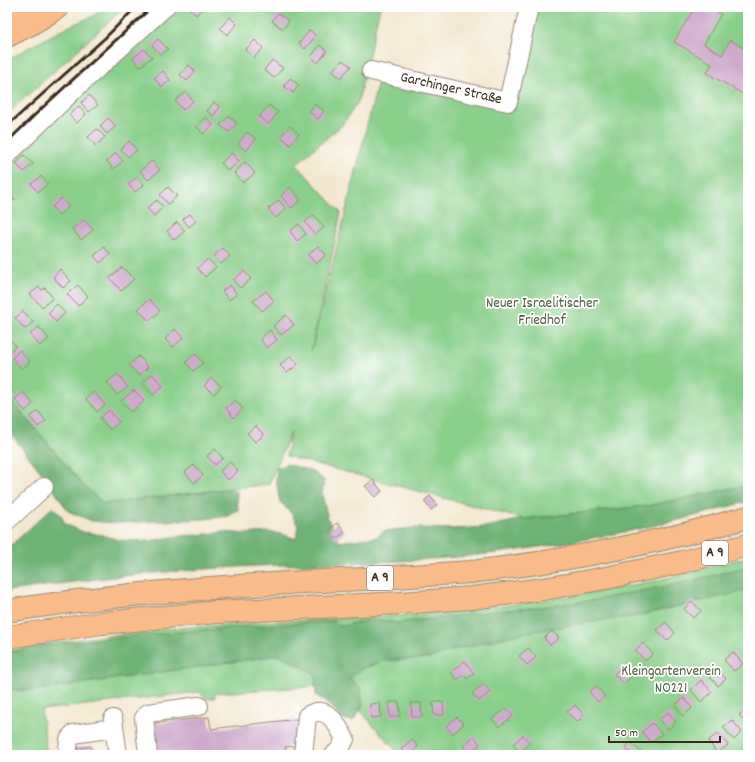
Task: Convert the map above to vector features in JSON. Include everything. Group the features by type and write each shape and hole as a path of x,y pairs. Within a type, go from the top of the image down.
{"main road":[{"path":"7,22 24,7"},
{"path":"7,36 31,24 58,7"},
{"name":"A 9","path":"7,611 57,604 211,588 478,571 624,548 748,518"},
{"name":"A 9","path":"7,637 102,623 217,612 401,603 471,598 544,589 606,578 748,545"}],"lane":[{"path":"7,155 77,87 165,7"},
{"name":"Garchinger Straße","path":"371,71 508,102 529,7"},
{"path":"7,521 44,487"},
{"path":"148,755 144,718 148,713 199,706"},
{"path":"303,755 307,716 313,712 326,713 336,722 345,739 340,749 334,755"},
{"path":"68,749 69,740 73,734 114,723 118,755"}],"green space":[{"path":"104,7 125,7 7,114 7,61 26,49 68,27 93,16"},
{"name":"Neuer Israelitischer Friedhof","path":"176,7 380,7 358,102 342,125 296,164 341,213 311,351 378,82 514,110 539,7 741,7 748,12 748,485 647,506 523,519 286,456 291,432 269,484 104,504 82,484 7,395 7,168 56,117"},
{"path":"7,395 82,484 104,504 226,489 237,492 238,510 228,516 205,519 116,523 92,521 68,511 47,480 7,429"},
{"path":"287,464 312,471 324,480 322,494 328,519 339,542 377,537 384,531 413,528 454,529 486,527 523,519 647,506 748,485 748,501 704,514 636,529 559,544 497,553 399,561 254,566 172,572 79,581 7,591 7,549 53,507 61,515 65,524 83,532 119,540 149,541 178,536 224,532 246,534 268,532 282,534 296,539 298,526 292,514 280,502 276,480 277,468"},
{"name":"Kleingartenverein NO221","path":"748,557 748,747 738,755 400,755 337,685 215,693 215,698 206,699 199,692 41,710 47,755 7,755 7,651 42,644 153,630 281,621 414,615 494,607 560,598 655,581"},
{"path":"748,566 748,589 736,593 637,616 528,632 456,649 430,658 383,661 362,669 350,678 360,688 363,705 353,721 342,719 332,707 316,695 315,674 280,655 37,690 7,690 7,653 47,645 121,637 335,621 341,626 368,620 382,620 396,623 540,607 595,600 686,582"}],"building":[{"path":"204,7 196,15 189,8"},
{"path":"695,7 708,7 721,14 704,44 722,55 730,40 748,51 748,97 707,73 712,64 674,42"},
{"path":"278,13 289,21 283,29 272,21"},
{"path":"230,17 237,24 227,35 220,28"},
{"path":"310,30 316,36 305,49 299,43"},
{"path":"158,39 168,49 161,55 152,45"},
{"path":"255,40 263,48 254,58 245,50"},
{"path":"320,45 327,51 318,63 311,57"},
{"path":"144,49 152,57 140,67 133,58"},
{"path":"272,60 283,68 274,78 264,70"},
{"path":"342,60 351,66 341,78 332,71"},
{"path":"189,65 195,71 187,81 180,75"},
{"path":"163,71 170,80 162,87 154,78"},
{"path":"290,78 299,85 293,93 284,86"},
{"path":"186,92 193,101 183,110 175,101"},
{"path":"89,95 98,105 89,112 81,103"},
{"path":"214,102 220,107 213,116 207,111"},
{"path":"315,104 324,111 318,119 309,112"},
{"path":"269,105 278,112 269,124 259,117"},
{"path":"79,106 86,114 77,123 69,115"},
{"path":"229,116 237,123 229,132 220,125"},
{"path":"206,117 213,125 203,134 196,126"},
{"path":"108,118 116,126 107,134 100,126"},
{"path":"290,126 299,134 290,145 281,136"},
{"path":"97,129 105,137 96,146 88,137"},
{"path":"247,132 256,139 246,151 238,144"},
{"path":"129,141 137,150 128,157 121,149"},
{"path":"116,153 123,161 113,169 107,161"},
{"path":"232,153 239,161 228,171 221,163"},
{"path":"24,155 33,164 24,172 16,164"},
{"path":"152,161 160,170 148,180 140,171"},
{"path":"245,162 255,173 243,183 234,173"},
{"path":"41,176 48,184 38,192 31,184"},
{"path":"137,177 144,185 135,192 128,184"},
{"path":"168,187 177,196 168,204 160,195"},
{"path":"290,187 301,200 291,208 281,196"},
{"path":"7,190 15,199 7,206"},
{"path":"61,198 69,207 59,215 52,207"},
{"path":"157,200 163,207 154,216 147,208"},
{"path":"279,200 286,209 276,218 268,209"},
{"path":"190,214 196,221 189,227 183,219"},
{"path":"314,215 324,227 315,235 305,222"},
{"path":"84,220 93,230 81,240 72,229"},
{"path":"177,222 185,231 174,240 167,231"},
{"path":"299,224 306,234 297,241 290,231"},
{"path":"318,246 326,255 316,264 308,255"},
{"path":"104,247 110,254 100,263 94,256"},
{"path":"223,248 230,256 221,264 214,256"},
{"path":"208,259 216,267 205,277 197,268"},
{"path":"122,267 134,279 121,291 110,278"},
{"path":"60,269 71,281 63,288 53,277"},
{"path":"244,271 251,279 240,288 233,280"},
{"path":"78,285 88,296 78,306 67,294"},
{"path":"230,285 237,294 229,300 222,291"},
{"path":"39,287 42,290 45,288 53,298 42,307 30,294"},
{"path":"266,291 274,301 262,311 253,301"},
{"path":"149,299 160,311 149,321 138,309"},
{"path":"57,304 65,313 56,322 48,313"},
{"path":"23,311 33,322 25,329 15,318"},
{"path":"286,315 294,325 281,335 273,326"},
{"path":"39,327 49,339 40,346 30,334"},
{"path":"175,329 183,338 173,347 165,339"},
{"path":"270,330 277,340 267,348 260,339"},
{"path":"7,336 16,346 8,353 7,352"},
{"path":"20,350 30,362 22,369 12,358"},
{"path":"195,354 203,363 193,371 186,362"},
{"path":"139,356 148,367 139,376 129,365"},
{"path":"291,356 298,364 287,373 280,365"},
{"path":"118,374 128,387 117,395 107,382"},
{"path":"152,374 163,386 153,395 142,383"},
{"path":"211,378 221,386 214,394 204,386"},
{"path":"134,390 144,401 131,412 121,401"},
{"path":"23,392 33,404 25,411 15,399"},
{"path":"94,392 105,405 97,412 86,399"},
{"path":"235,400 243,409 234,418 226,408"},
{"path":"109,410 119,422 110,430 100,418"},
{"path":"38,411 46,421 38,427 30,417"},
{"path":"256,426 264,435 255,442 247,433"},
{"path":"215,449 223,458 215,465 207,456"},
{"path":"230,462 238,471 228,480 220,471"},
{"path":"194,465 203,475 194,483 185,472"},
{"path":"373,480 382,491 375,497 365,486"},
{"path":"430,496 437,505 431,510 424,501"},
{"path":"337,523 345,532 336,539 329,530"},
{"path":"692,601 701,611 693,618 684,609"},
{"path":"666,622 675,633 667,641 657,630"},
{"path":"552,631 559,638 550,645 544,638"},
{"path":"643,643 653,654 645,661 635,650"},
{"path":"528,648 536,657 527,665 519,656"},
{"path":"733,652 743,664 734,671 724,660"},
{"path":"465,661 474,674 467,679 464,675 457,680 451,672"},
{"path":"623,665 633,675 624,684 614,674"},
{"path":"716,668 726,679 718,686 708,675"},
{"path":"701,680 712,692 701,702 691,690"},
{"path":"484,684 490,692 479,701 472,693"},
{"path":"596,686 605,696 598,702 589,692"},
{"path":"684,698 692,708 683,716 675,705"},
{"path":"389,702 399,702 400,716 390,717"},
{"path":"433,702 443,702 444,715 434,715"},
{"path":"380,703 381,717 371,718 370,704"},
{"path":"411,703 421,703 422,717 412,717"},
{"path":"575,705 584,715 577,722 567,712"},
{"path":"748,707 748,724 739,715"},
{"path":"506,708 513,716 499,727 492,719"},
{"path":"668,712 676,722 668,730 659,720"},
{"path":"209,717 211,729 297,719 300,745 285,747 286,755 152,755 148,724"},
{"path":"457,717 464,724 453,734 446,726"},
{"path":"732,720 742,732 734,740 723,727"},
{"path":"652,723 662,734 651,742 642,732"},
{"path":"718,733 728,745 717,753 708,741"},
{"path":"523,735 530,743 520,752 513,744"},
{"path":"474,736 480,744 469,753 463,746"},
{"path":"412,739 418,747 406,755 401,749"},
{"path":"631,742 642,753 640,755 633,755 625,748"},
{"path":"91,746 92,755 50,755 49,752"}],"railway":[{"path":"7,126 105,38 136,7"},
{"path":"7,142 152,7"}]}
